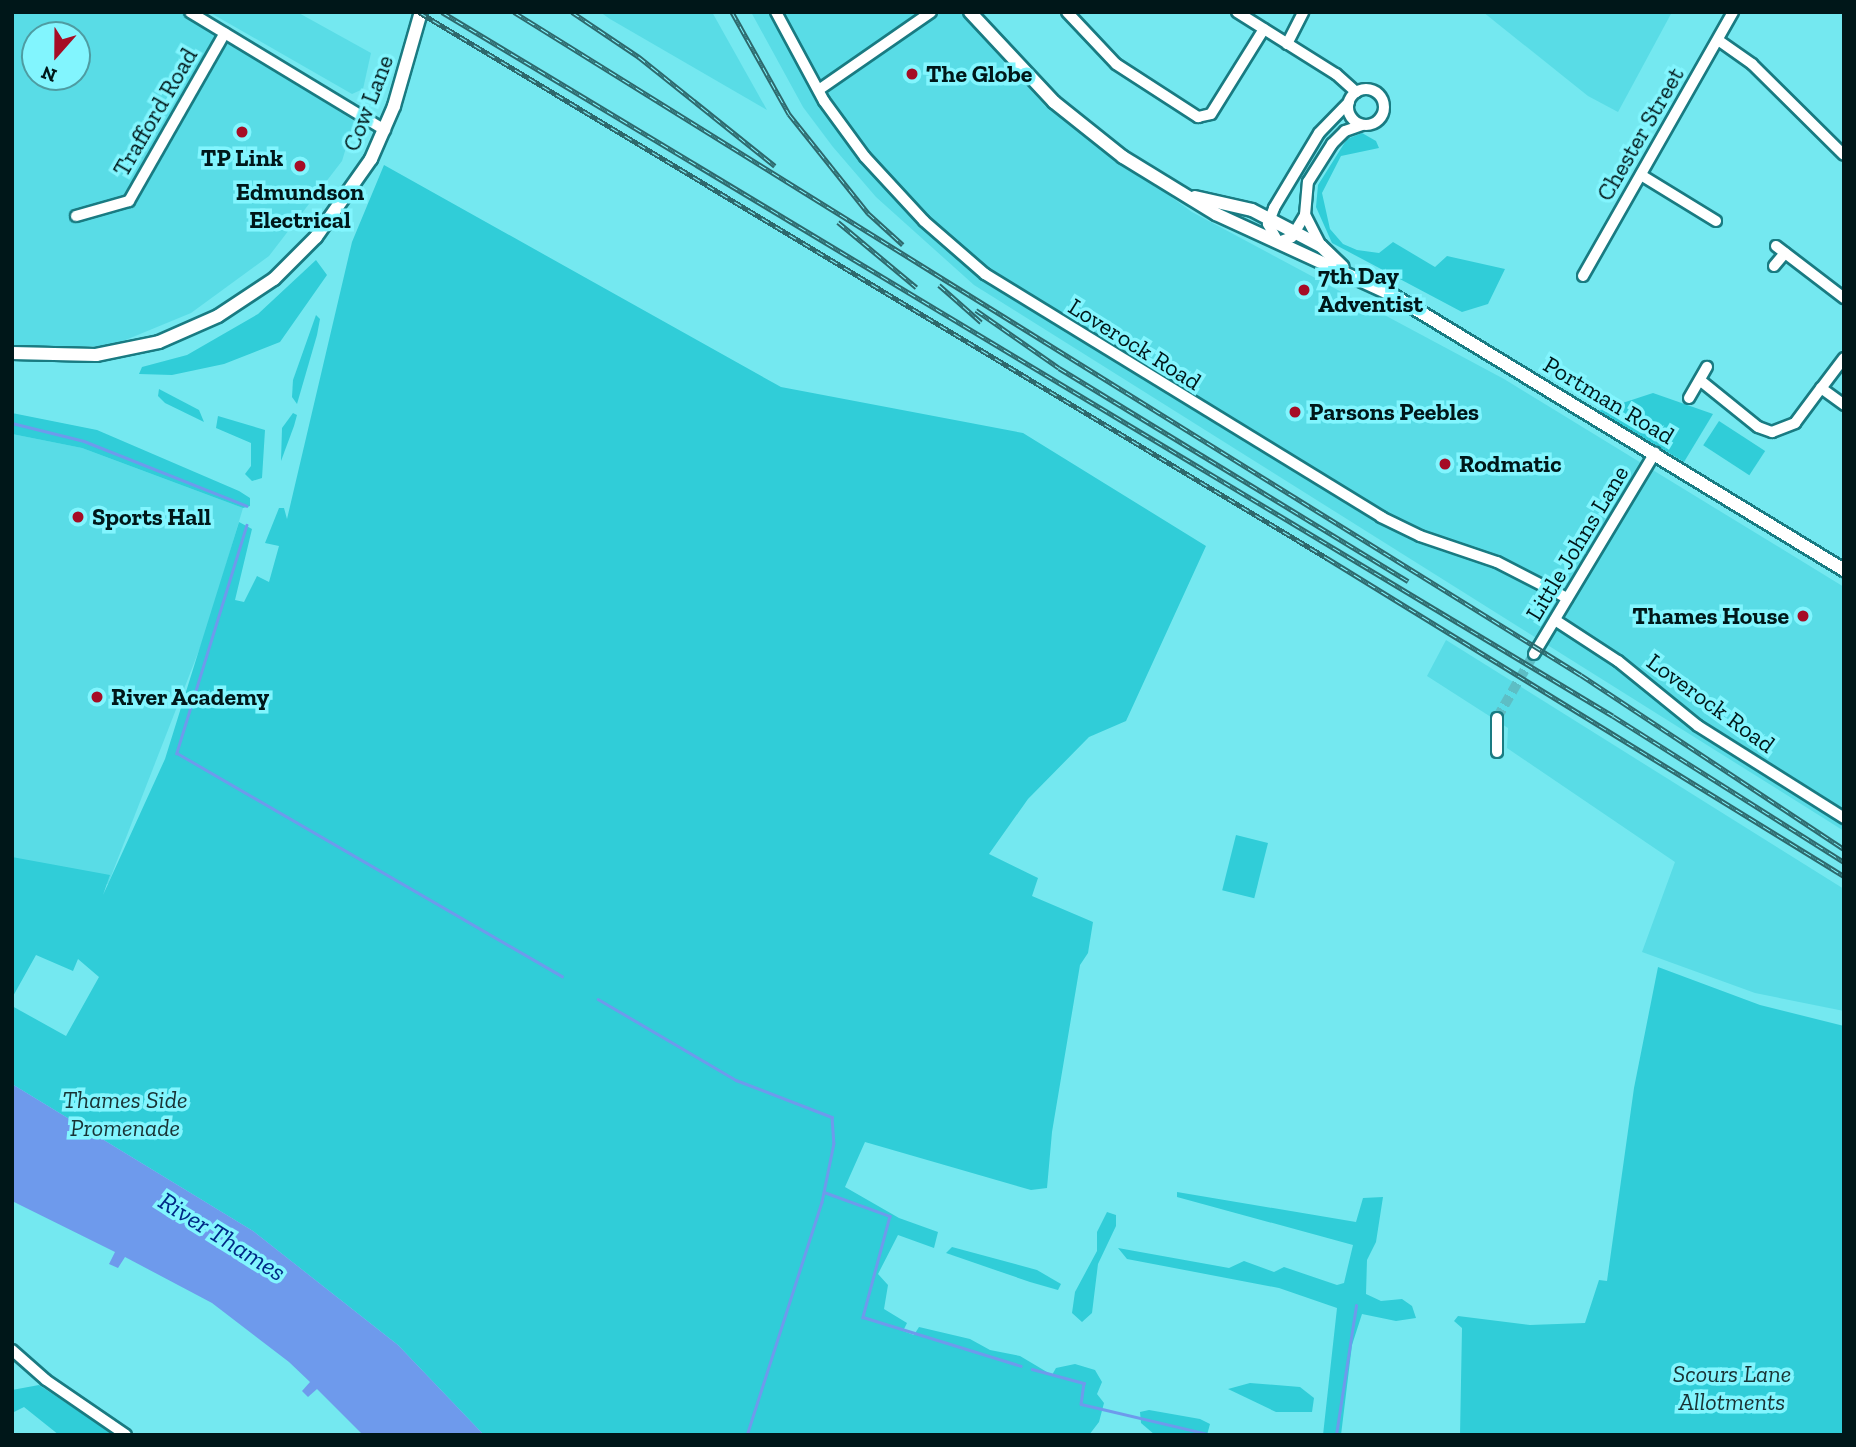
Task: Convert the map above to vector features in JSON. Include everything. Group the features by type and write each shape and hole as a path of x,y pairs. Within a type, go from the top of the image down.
{"street":[{"path":"190,12 385,130"},
{"name":"Cow Lane","path":"12,353 96,355 169,338 249,298 316,237 361,175 385,130 421,12"},
{"name":"Loverock Road","path":"776,12 820,89 824,101 887,183 946,243 994,281 1372,512 1420,536 1518,572 1567,598"},
{"path":"820,89 931,12"},
{"name":"Portman Road","path":"970,12 1054,102 1123,157 1181,193 1278,242 1349,272 1656,453 1844,570"},
{"path":"1067,12 1116,64 1198,117 1211,114 1264,29"},
{"path":"1237,12 1336,74 1356,92"},
{"path":"1287,44 1303,12"},
{"name":"Chester Street","path":"1583,276 1733,12"},
{"name":"Trafford Road","path":"76,216 129,201 225,33"},
{"path":"1718,40 1752,64 1844,155"},
{"path":"1371,89 1384,104 1380,119 1345,131 1316,167 1308,182 1305,215 1296,232 1278,242 1269,219 1279,197 1319,133 1349,102 1356,92 1371,89"},
{"path":"1349,102 1352,119 1362,125"},
{"path":"1641,175 1716,221"},
{"name":"Portman Road","path":"1181,193 1252,209 1321,246 1349,272"},
{"path":"1252,209 1279,197"},
{"path":"1305,215 1321,246"},
{"path":"1774,266 1780,249 1844,298"},
{"path":"1701,381 1764,430 1784,429 1795,423 1844,358"},
{"path":"1689,398 1707,367"},
{"path":"1821,388 1844,405"},
{"name":"Little Johns Lane","path":"1534,654 1656,453"},
{"name":"Loverock Road","path":"1555,620 1618,661 1698,726 1844,818"},
{"path":"1497,718 1497,752"},
{"path":"12,1350 46,1380 127,1435"}],"shaded area":[{"path":"12,12 184,12 354,121 342,161 269,256 191,313 111,346 12,346"},
{"path":"209,12 297,12 371,53 363,89 352,94"},
{"path":"600,12 712,12 767,110 610,19"},
{"path":"751,12 961,12 1045,106 1192,212 1504,379 1844,587 1844,831 974,285 876,197 833,147 803,107"},
{"path":"1483,12 1672,12 1618,112 1588,96"},
{"name":"River Academy","path":"12,434 82,448 243,508 205,635 108,884 12,865"},
{"path":"1446,640 1844,889 1844,1011 1755,993 1642,952 1675,862 1507,748 1508,728 1427,676"}],"green space":[{"path":"1362,133 1376,141 1379,148 1341,156 1322,193 1330,229 1343,244 1357,250 1379,253 1393,242 1435,267 1447,256 1505,269 1488,304 1462,312 1332,243 1316,207 1318,185 1347,139"},
{"name":"Thames Side Promenade","path":"384,165 781,387 1023,433 1206,546 1126,721 1089,737 1028,799 989,854 1038,878 1032,896 1093,922 1088,953 1080,965 1052,1132 1047,1188 1031,1190 865,1142 845,1187 899,1218 938,1232 934,1248 898,1235 878,1274 888,1285 884,1309 907,1323 903,1331 914,1335 919,1327 970,1339 990,1350 1020,1356 1052,1375 1056,1368 1075,1364 1095,1370 1102,1382 1097,1394 1104,1403 1099,1422 1089,1435 484,1435 398,1345 253,1231 12,1084 12,1006 66,1036 99,977 78,959 73,971 36,955 12,998 12,857 110,875 103,895 165,759 239,522 252,529 235,600 244,602 257,576 269,582 279,546 265,543 279,508 284,508 287,519 352,242"},
{"path":"316,260 327,275 280,342 224,364 172,375 139,374 142,367 187,355 258,314"},
{"path":"316,315 320,319 317,335 297,404 292,397 293,380"},
{"path":"159,389 199,410 204,422 165,403 158,396"},
{"path":"1653,393 1713,414 1684,462 1598,411"},
{"path":"12,413 97,430 239,491 250,498 250,506 243,508 82,448 12,434"},
{"path":"293,413 297,415 281,461 282,428"},
{"path":"218,416 265,430 262,478 252,481 245,474 251,466 251,443 216,428"},
{"path":"1719,421 1765,451 1749,475 1703,445"},
{"path":"1236,835 1268,843 1254,898 1222,890"},
{"name":"Scours Lane Allotments","path":"1658,967 1760,1005 1844,1026 1844,1435 1460,1435 1462,1328 1454,1321 1458,1316 1530,1325 1585,1323 1599,1280 1607,1281 1634,1088"},
{"path":"1177,1192 1356,1222 1363,1198 1383,1197 1376,1242 1367,1260 1366,1294 1381,1301 1402,1299 1412,1306 1416,1318 1396,1321 1362,1314 1352,1345 1341,1435 1323,1435 1337,1308 1279,1288 1127,1259 1118,1248 1229,1268 1244,1261 1274,1272 1284,1267 1337,1285 1344,1283 1353,1245 1177,1197"},
{"path":"1107,1212 1116,1215 1116,1226 1098,1264 1092,1313 1082,1322 1072,1313 1075,1292 1097,1251 1097,1232"},
{"path":"952,1247 1037,1270 1061,1284 1058,1290 946,1253"},
{"path":"1250,1383 1300,1387 1314,1398 1312,1412 1276,1412 1228,1389"},
{"path":"39,1385 115,1435 59,1435 24,1407 12,1413 12,1390"},
{"path":"1149,1410 1200,1419 1210,1424 1207,1435 1155,1435 1141,1423 1140,1412"}],"water":[{"name":"River Thames","path":"12,1084 253,1231 398,1345 484,1435 363,1435 317,1389 308,1397 302,1391 310,1382 289,1362 212,1303 125,1257 118,1268 109,1264 115,1252 12,1201"}],"waterway":[{"path":"12,423 84,441 247,506"},
{"path":"247,525 177,753 562,976"},
{"path":"598,999 736,1080 832,1117 834,1143 822,1202 747,1435"},
{"path":"824,1192 890,1216 863,1317 1021,1366"},
{"path":"1336,1435 1356,1306"},
{"path":"1032,1369 1084,1383 1081,1404 1212,1435"}],"tunnel":[{"path":"1497,718 1534,654"}],"railway":[{"path":"419,12 1327,558 1844,876"},
{"path":"442,12 1613,716 1844,862"},
{"path":"514,12 1581,675 1844,849"},
{"path":"572,12 639,57 775,166"},
{"path":"732,12 789,114 868,213 903,245"},
{"path":"838,222 916,287"},
{"path":"939,285 981,322"},
{"path":"976,310 1059,368 1408,581"}],"place":[{"name":"The Globe","path":"912,74"},
{"name":"TP Link","path":"242,132"},
{"name":"Edmundson Electrical","path":"300,166"},
{"name":"7th Day Adventist","path":"1304,290"},
{"name":"Parsons Peebles","path":"1295,412"},
{"name":"Rodmatic","path":"1445,464"},
{"name":"Sports Hall","path":"78,517"},
{"name":"Thames House","path":"1803,616"},
{"name":"River Academy","path":"97,697"}]}
